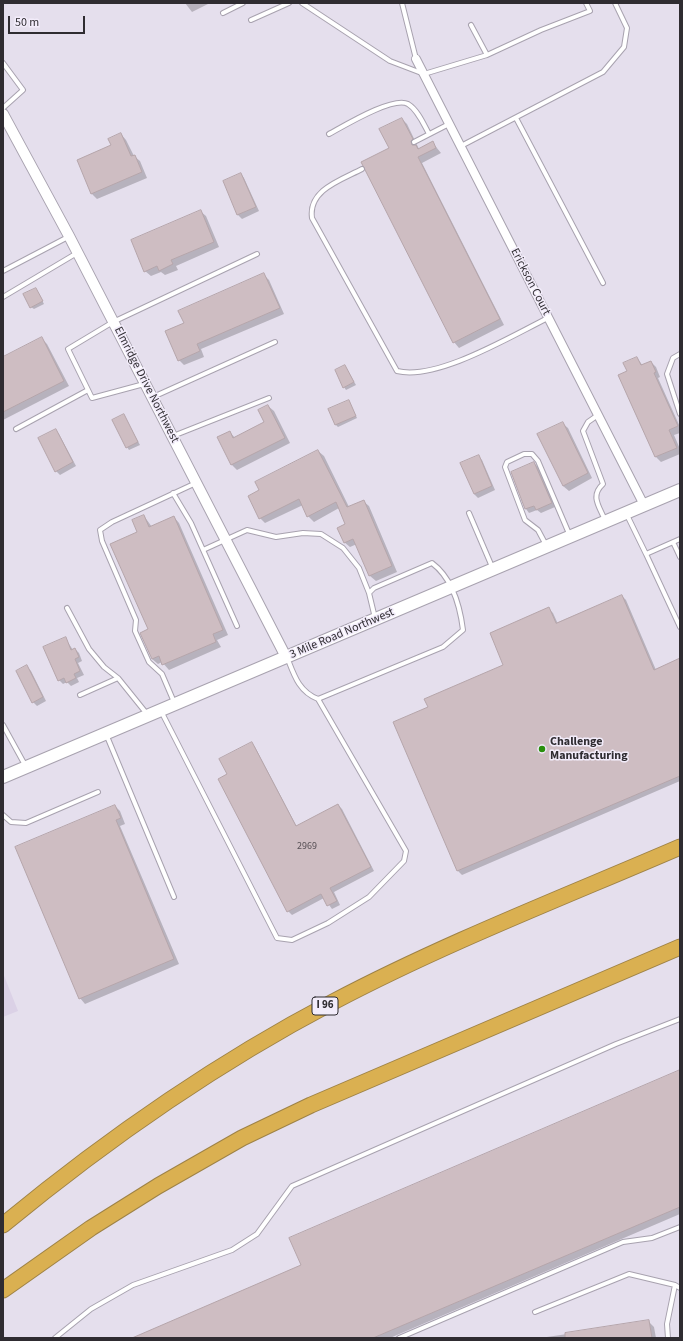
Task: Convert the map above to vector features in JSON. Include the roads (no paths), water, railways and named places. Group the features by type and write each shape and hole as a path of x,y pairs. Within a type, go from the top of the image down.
{"highway":[{"name":"I 96","path":"3,1225 76,1166 136,1122 207,1075 291,1025 406,965 680,846"},
{"path":"3,1290 98,1224 158,1186 242,1138 311,1105 680,946"}],"main road":[{"name":"3 Mile Road Northwest","path":"3,777 680,490"}],"street":[{"name":"Erickson Court","path":"416,60 644,505"},
{"name":"Elmridge Drive Northwest","path":"3,114 69,236 286,657"}],"lane":[{"path":"223,13 243,3"},
{"path":"251,20 289,3"},
{"path":"302,3 390,61 424,74 487,55 541,30 590,11 586,3"},
{"path":"402,3 416,60"},
{"path":"461,146 603,72 617,58 624,48 628,28 615,3"},
{"path":"471,25 487,55"},
{"path":"3,63 23,90 3,108"},
{"path":"329,134 386,105 407,103 415,110 429,134"},
{"path":"516,118 603,283"},
{"path":"414,142 449,124"},
{"path":"362,169 321,192 314,201 311,210 312,218 397,371 408,374 427,371 447,365 481,351 548,318"},
{"path":"3,271 69,236"},
{"path":"3,297 77,252"},
{"path":"145,383 92,398 68,349 113,322 257,254"},
{"path":"152,398 275,342"},
{"path":"680,354 673,358 667,374 680,414"},
{"path":"16,429 88,390"},
{"path":"172,436 269,398"},
{"path":"598,415 588,422 583,430 603,484 596,491 595,497 605,521"},
{"path":"547,546 538,530 525,520 509,482 505,467 507,462 524,454 532,454 538,461 570,536"},
{"path":"175,704 162,674 149,662 135,631 136,620 102,541 100,530 112,522 196,482"},
{"path":"173,493 191,523 236,626"},
{"path":"469,513 494,569"},
{"path":"626,513 680,627"},
{"path":"203,550 247,530 276,537 303,533 321,534 343,548 359,568 369,593 375,619"},
{"path":"646,554 680,539"},
{"path":"673,542 680,557"},
{"path":"318,699 443,647 463,630 461,612 451,587 440,569 432,563 374,588 369,593"},
{"path":"67,608 89,649 104,667 118,678 148,716"},
{"path":"161,710 277,938 292,940 328,923 370,897 404,861 406,851 318,699 311,696 300,687 286,657"},
{"path":"80,695 118,678"},
{"path":"3,725 26,767"},
{"path":"106,734 174,897"},
{"path":"3,815 11,822 26,823 98,792"},
{"path":"56,1338 91,1309 132,1285 232,1250 256,1234 292,1186 616,1044 680,1019"},
{"path":"399,1338 623,1242 652,1238 680,1227"},
{"path":"535,1312 630,1274 675,1285 680,1288"},
{"path":"668,1338 667,1324 675,1285"}],"place":[{"name":"Challenge Manufacturing","path":"542,749"}]}
